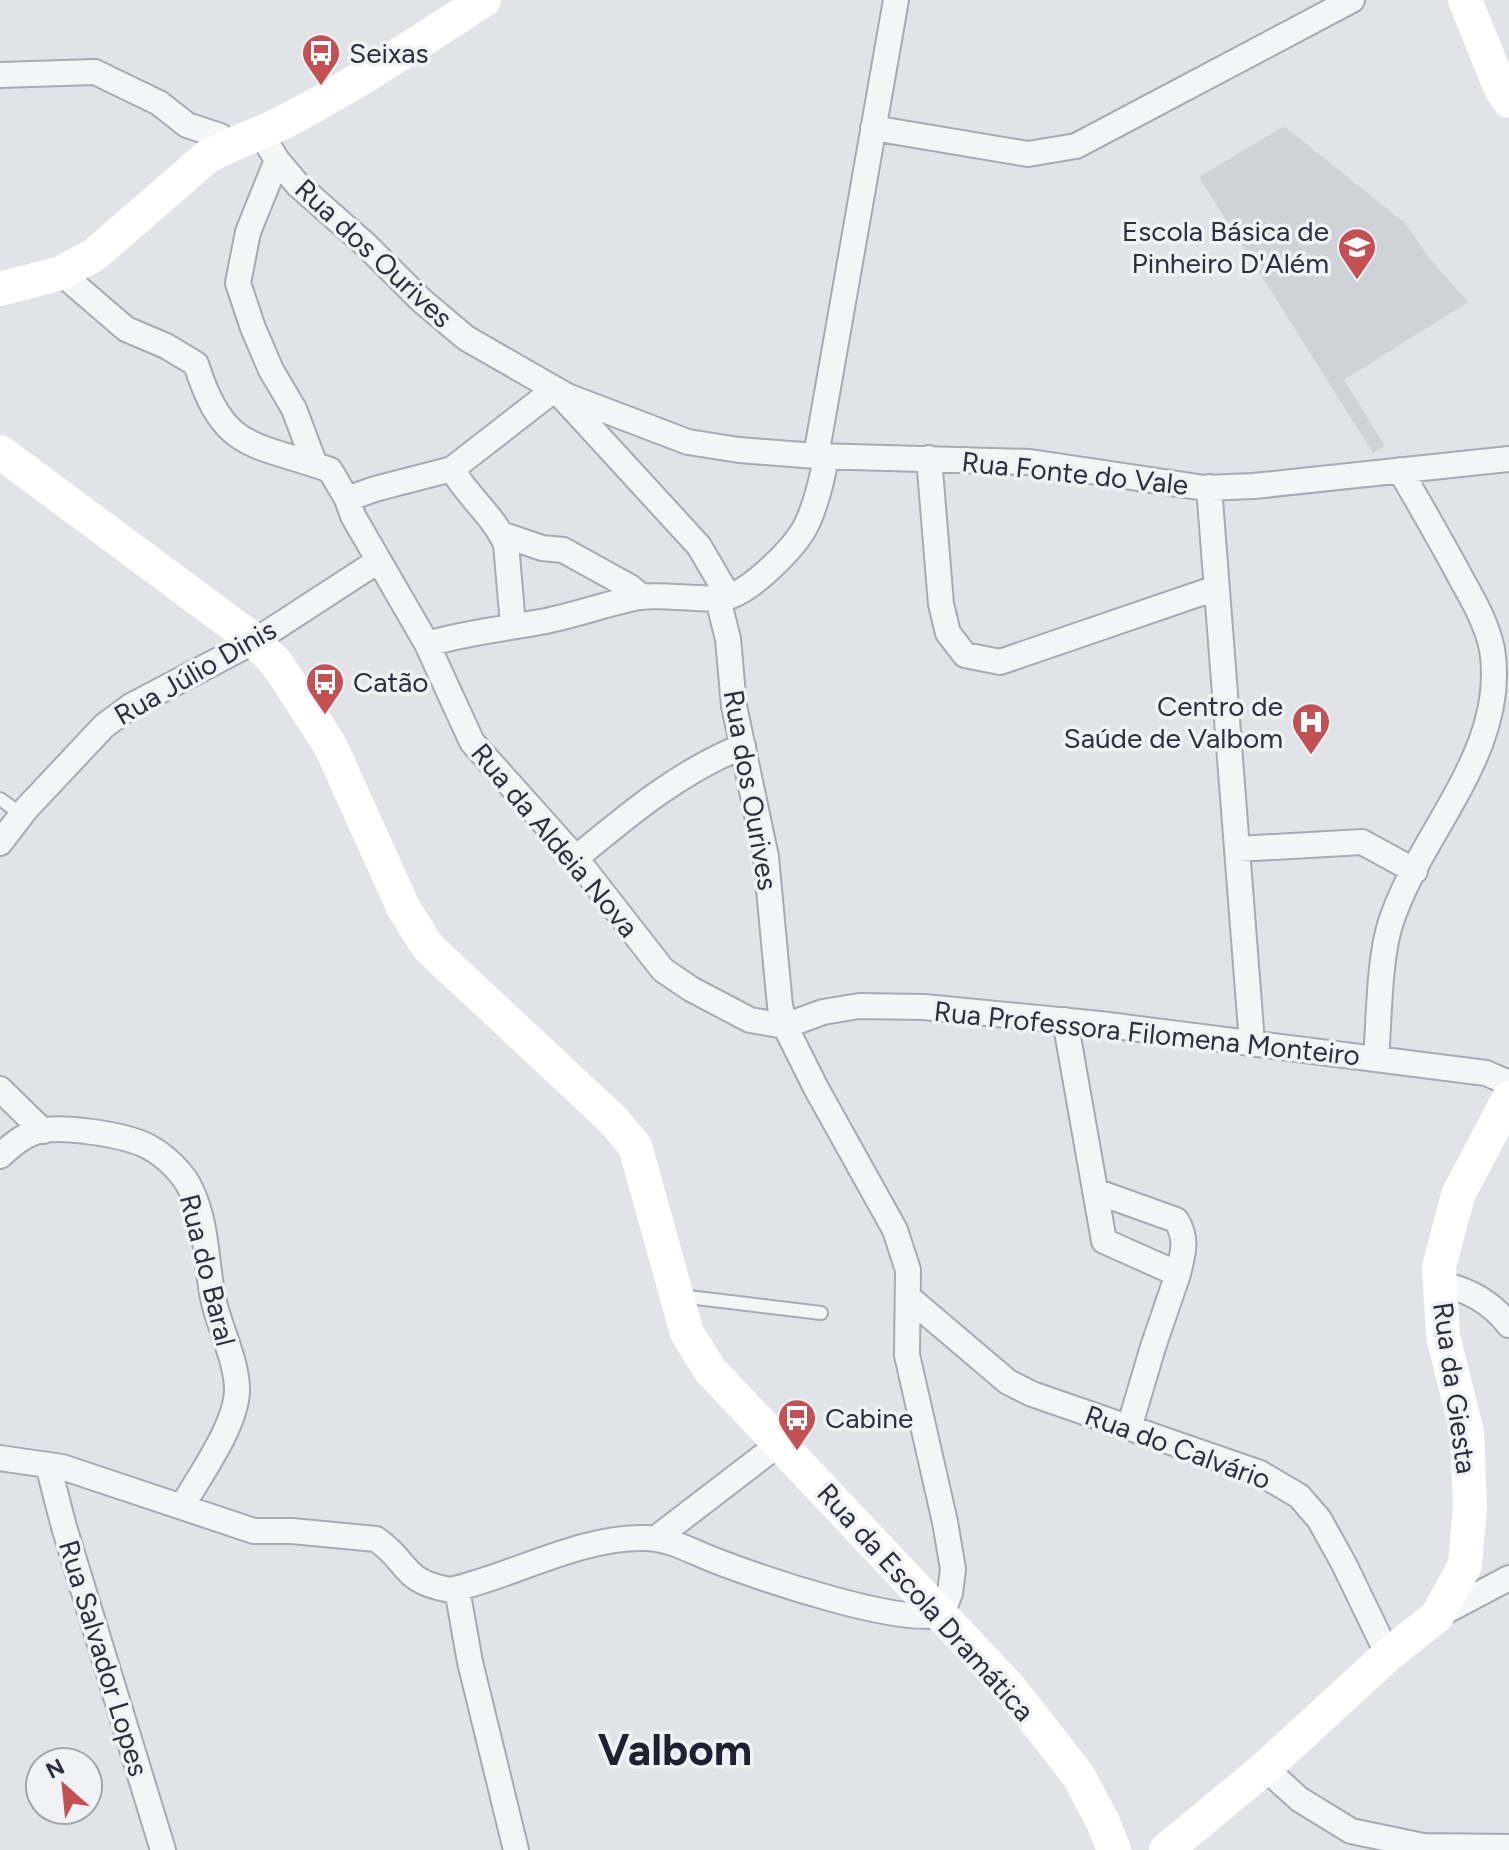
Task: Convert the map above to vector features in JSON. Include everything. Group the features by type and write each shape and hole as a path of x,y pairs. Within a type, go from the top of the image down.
{"street":[{"path":"315,465 294,409 271,370 253,328 238,283 269,146 284,122 386,63 484,0"},
{"path":"427,644 540,622 642,597 665,595 718,599 731,596 761,576 803,530 824,472 821,456 896,0"},
{"path":"873,128 1028,154 1076,146 1352,0"},
{"path":"1469,4 1500,87 1509,101"},
{"path":"0,75 95,72 159,103 187,125 220,136 227,145"},
{"path":"0,289 61,273 94,255 207,157 227,145 269,146"},
{"name":"Rua dos Ourives","path":"269,146 298,185 466,338 561,392 699,546 723,587 718,599 728,639 734,706 766,857 780,1006 785,1026 841,1136 895,1230 908,1270 907,1355 953,1569 950,1593 942,1614"},
{"path":"61,273 126,329 166,346 196,364 207,396 227,429 255,447 315,465"},
{"path":"347,499 452,469 561,392"},
{"name":"Rua Fonte do Vale","path":"561,392 688,442 739,450 821,456 1030,462 1209,487 1254,486 1509,459"},
{"name":"Rua da Escola Dramática","path":"0,452 255,641 277,664 330,745 404,909 428,947 613,1120 635,1146 687,1333 710,1370 1009,1687 1078,1775 1114,1850"},
{"path":"929,458 941,604 948,633 965,655 1000,662 1216,588"},
{"name":"Rua da Aldeia Nova","path":"315,465 330,470 347,499 353,516 427,644 472,742 576,858 663,970 691,989 750,1020 785,1026"},
{"path":"452,469 460,485 477,500 506,544 513,625"},
{"path":"1376,1059 1389,926 1471,762 1489,716 1494,682 1491,648 1481,615 1400,470"},
{"path":"1209,487 1252,1043"},
{"path":"501,534 542,548 563,550 630,587 642,597"},
{"name":"Rua Júlio Dinis","path":"0,843 21,814 104,726 131,706 255,641 378,561"},
{"path":"576,858 662,787 743,746"},
{"path":"1237,849 1362,842 1415,871"},
{"name":"Rua Professora Filomena Monteiro","path":"785,1026 823,1012 859,1006 924,1007 1065,1020 1486,1073 1509,1083"},
{"path":"1065,1020 1104,1241 1178,1274"},
{"path":"0,1089 43,1131"},
{"name":"Rua da Giesta","path":"1166,1850 1265,1768 1388,1655 1437,1616 1465,1565 1470,1507 1467,1432 1443,1336 1439,1267 1458,1195 1509,1098"},
{"name":"Rua do Baral","path":"0,1156 16,1142 43,1131 84,1131 147,1146 175,1166 191,1189 202,1229 213,1297 235,1371 237,1393 233,1413 182,1507"},
{"path":"1095,1191 1176,1220 1184,1232 1178,1274 1129,1428"},
{"path":"1440,1284 1477,1296 1509,1325"},
{"name":"Rua do Calvário","path":"908,1297 1008,1382 1032,1394 1260,1473 1299,1496 1319,1519 1388,1655"},
{"path":"655,1539 780,1443"},
{"path":"0,1458 62,1467 254,1531 292,1531 376,1539 386,1546 411,1576 430,1587 457,1589 579,1549 644,1538 671,1542 784,1585 885,1611 929,1618 942,1614"},
{"name":"Rua Salvador Lopes","path":"48,1465 68,1542 163,1850"},
{"path":"1437,1616 1509,1578"},
{"path":"457,1589 470,1662 516,1850"},
{"path":"1265,1768 1299,1799 1351,1831 1423,1846 1509,1847"}],"lane":[{"path":"0,799 21,814"},
{"path":"677,1295 821,1313"}],"shaded area":[{"name":"Escola Básica de Pinheiro D'Além","path":"1284,126 1405,223 1430,259 1468,302 1344,380 1385,446 1373,453 1199,177"}],"place":[{"name":"Seixas","path":"321,87"},
{"name":"Escola Básica de Pinheiro D'Além","path":"1357,281"},
{"name":"Catão","path":"325,716"},
{"name":"Centro de Saúde de Valbom","path":"1311,756"},
{"name":"Cabine","path":"797,1452"}],"district":[{"name":"Valbom","path":"675,1750"}]}
